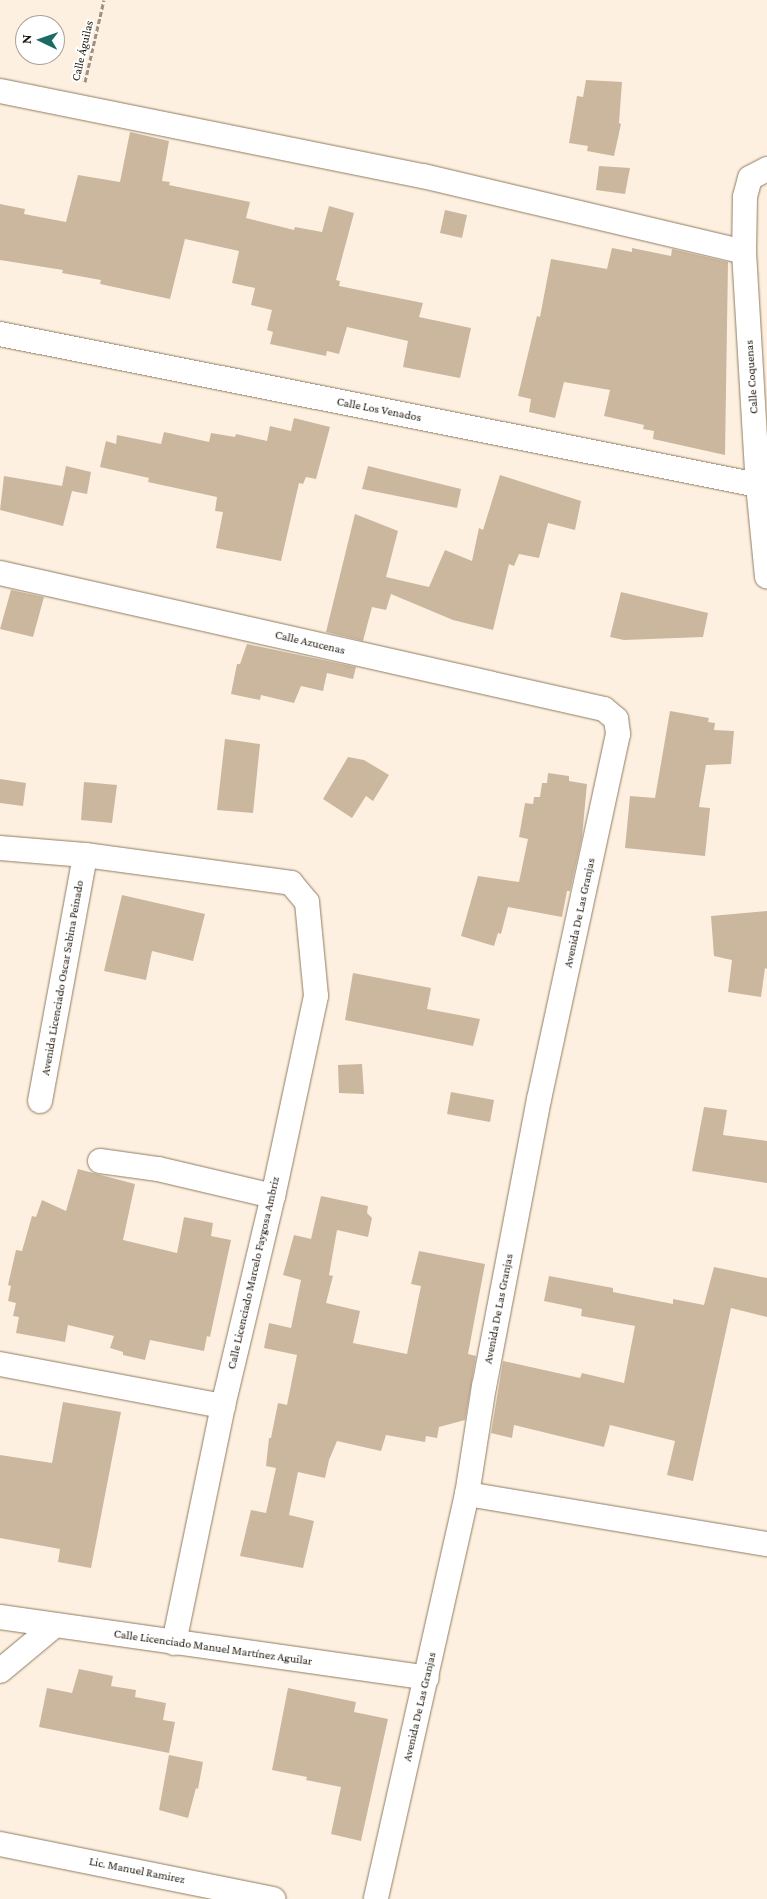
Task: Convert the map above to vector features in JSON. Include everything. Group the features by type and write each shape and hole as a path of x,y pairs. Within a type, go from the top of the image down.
{"street":[{"path":"0,91 423,176 744,252"},
{"name":"Calle Coquenas","path":"758,173 745,197 744,252 758,485 767,577"},
{"name":"Calle Los Venados","path":"0,334 758,485"},
{"name":"Calle Azucenas","path":"0,573 604,709 616,719"},
{"name":"Avenida De Las Granjas","path":"376,1899 467,1494 484,1386 540,1099 618,734 616,719"},
{"path":"0,848 85,855"},
{"name":"Calle Licenciado Marcelo Faygosa Ambriz","path":"85,855 291,883 307,902 316,996 273,1196 222,1406 174,1643"},
{"name":"Avenida Licenciado Oscar Sabina Peinado","path":"40,1101 85,855"},
{"path":"100,1161 158,1169 273,1196"},
{"path":"0,1364 222,1406"},
{"path":"467,1494 767,1544"},
{"name":"Calle Licenciado Manuel Martínez Aguilar","path":"0,1617 427,1678"},
{"path":"0,1670 54,1626"},
{"name":"Lic. Manuel Ramirez","path":"0,1844 274,1899"}],"path":[{"name":"Calle Águilas","path":"79,107 104,0"}],"building":[{"path":"586,80 622,82 619,123 621,124 614,156 587,151 588,146 569,143 577,96 583,97"},
{"path":"130,132 169,141 162,181 170,182 169,185 250,202 246,218 294,230 295,227 322,232 329,206 354,213 336,280 340,281 339,286 423,303 419,317 471,328 460,378 403,367 408,341 347,327 339,354 327,351 326,356 270,344 273,332 267,330 272,310 251,305 255,288 232,283 239,251 185,239 170,299 100,284 101,280 62,273 63,270 0,260 0,204 25,209 24,214 66,222 78,175 120,182"},
{"path":"599,166 630,168 625,194 596,190"},
{"path":"445,210 467,215 462,238 440,233"},
{"path":"612,248 632,252 632,248 671,256 672,249 728,262 725,455 653,439 654,431 643,429 644,425 604,416 610,390 564,382 555,418 529,412 531,399 518,396 537,316 540,317 551,259 607,269"},
{"path":"294,418 330,427 316,479 306,477 303,484 299,483 281,561 216,548 223,512 215,511 217,497 148,482 149,478 100,467 106,441 116,444 117,435 161,444 164,432 209,442 211,433 235,437 236,434 267,441 270,426 291,431"},
{"path":"66,466 91,472 87,494 72,491 63,526 0,510 4,476 62,486"},
{"path":"368,466 461,489 457,508 362,489"},
{"path":"500,475 581,501 575,530 548,523 539,558 519,554 514,566 509,564 493,630 453,620 391,594 386,610 372,607 363,641 326,632 355,514 398,531 386,577 429,587 445,550 472,561 479,528 483,530"},
{"path":"11,590 44,597 33,637 0,629"},
{"path":"621,592 708,613 703,637 624,640 610,637"},
{"path":"247,644 356,667 353,679 327,673 323,691 301,686 294,703 261,695 260,700 231,694 237,664 240,664"},
{"path":"670,711 709,718 708,722 715,723 714,730 734,731 731,764 706,765 699,807 710,808 705,856 625,848 630,796 655,798"},
{"path":"225,739 260,744 253,813 217,810"},
{"path":"348,757 364,760 389,775 373,801 366,796 352,818 323,799"},
{"path":"548,773 569,776 569,781 587,784 582,837 562,917 508,907 501,934 498,933 494,946 461,936 478,876 519,882 528,839 519,837 525,803 533,804 534,797 540,797 542,783 547,783"},
{"path":"0,779 26,783 23,806 0,803"},
{"path":"84,782 117,785 112,823 81,820"},
{"path":"122,895 205,914 193,961 152,951 146,980 104,971"},
{"path":"767,911 767,969 765,968 761,997 728,992 732,960 714,956 711,916"},
{"path":"353,973 431,988 427,1009 480,1019 473,1046 345,1020"},
{"path":"362,1064 364,1094 339,1093 338,1065"},
{"path":"451,1092 494,1100 490,1122 447,1114"},
{"path":"704,1107 727,1110 723,1135 767,1141 767,1183 692,1171"},
{"path":"78,1169 135,1184 123,1240 177,1253 184,1217 213,1223 211,1236 231,1240 210,1337 207,1336 204,1351 150,1340 145,1360 123,1355 123,1352 110,1348 114,1336 68,1325 65,1342 16,1333 19,1317 13,1316 16,1303 8,1301 11,1286 8,1285 16,1250 22,1251 32,1216 36,1217 42,1200 66,1211"},
{"path":"321,1196 368,1206 367,1213 372,1218 368,1237 337,1230 329,1275 333,1276 326,1303 360,1311 353,1343 407,1354 421,1286 411,1284 419,1251 485,1264 468,1354 476,1356 465,1420 439,1427 437,1438 426,1436 425,1442 386,1435 381,1451 337,1441 329,1460 325,1478 298,1472 289,1515 314,1521 303,1568 240,1556 251,1510 266,1513 276,1468 266,1466 269,1438 271,1438 278,1403 287,1405 297,1355 264,1348 269,1323 291,1328 301,1280 283,1275 294,1235 311,1239"},
{"path":"714,1267 767,1278 767,1317 731,1308 693,1481 667,1475 675,1441 610,1425 604,1447 514,1425 512,1438 491,1433 503,1361 580,1378 582,1373 624,1383 635,1326 581,1316 582,1309 544,1301 549,1276 613,1288 613,1292 673,1304 673,1299 704,1305"},
{"path":"63,1402 121,1412 91,1568 58,1562 60,1549 0,1538 0,1455 52,1463"},
{"path":"79,1669 113,1676 111,1686 136,1690 135,1697 166,1703 163,1720 175,1722 169,1753 39,1727 47,1688 72,1693"},
{"path":"288,1688 356,1702 354,1712 388,1719 361,1841 331,1834 341,1787 306,1780 307,1777 272,1770"},
{"path":"169,1755 203,1762 198,1789 196,1788 188,1818 159,1810"}]}
